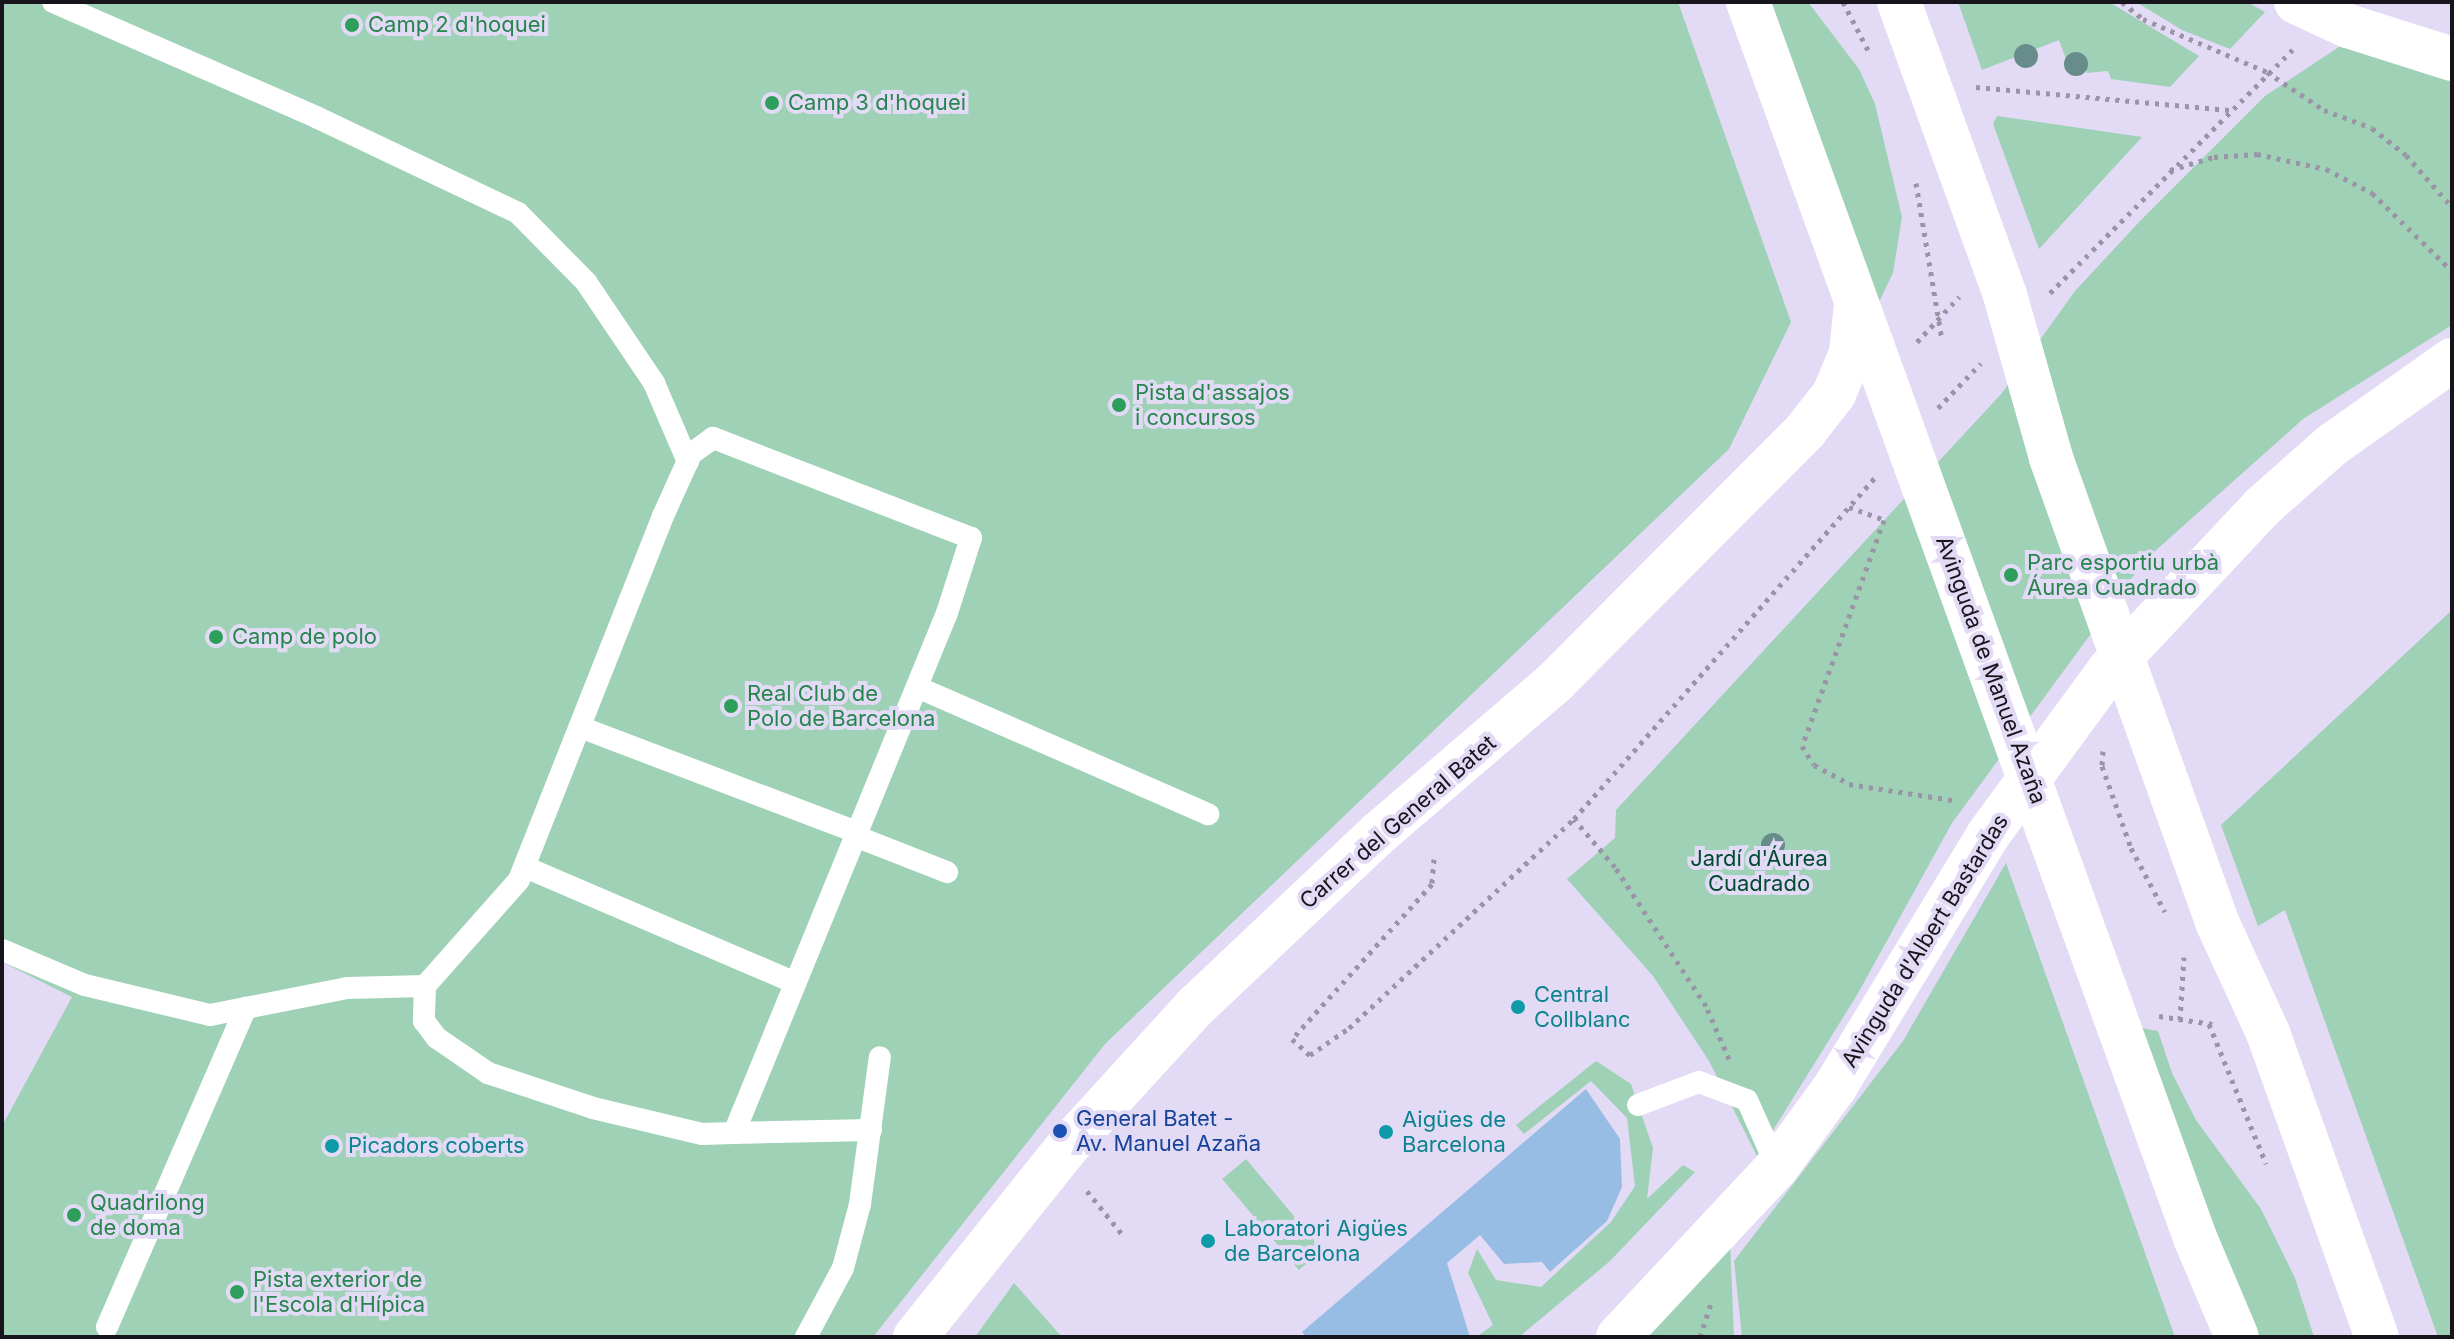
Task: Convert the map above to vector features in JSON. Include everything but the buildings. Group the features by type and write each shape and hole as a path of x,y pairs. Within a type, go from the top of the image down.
{"street":[{"name":"Avinguda de Manuel Azaña","path":"1748,2 1856,302 1914,413 2085,931 2196,1240 2237,1337"},
{"path":"1899,2 2024,297 2051,458 2217,922 2238,1014 2377,1337"},
{"path":"2298,23 2356,14 2452,59"},
{"name":"Carrer del General Batet","path":"915,1337 1068,1146 1196,1006 1379,833 1555,682 1666,576 1805,431 1834,394 1851,353 1856,302"},
{"name":"Avinguda d'Albert Bastardas","path":"1618,1337 1777,1167 1835,1087 1988,835 2109,670 2263,506 2332,445 2452,360"}],"lane":[{"path":"53,2 316,117 518,213 586,282 654,383 688,462"},
{"path":"734,1133 917,687 971,538 713,438 688,462 519,880 425,986 424,1021 437,1038 488,1073 593,1108 702,1134 871,1130"},
{"path":"917,687 1208,814"},
{"path":"580,727 947,872"},
{"path":"525,867 795,983"},
{"path":"2,950 99,988 210,1015 347,988 425,986"},
{"path":"107,1327 246,1008"},
{"path":"806,1337 843,1268 860,1204 880,1057"},
{"path":"1638,1105 1699,1082 1747,1100 1777,1167"}],"path":[{"path":"1843,2 1874,63"},
{"path":"2122,2 2143,19 2267,72 2324,110 2372,128 2406,155 2452,207"},
{"path":"2024,297 2170,170 2267,72 2298,23"},
{"path":"1972,90 2229,110"},
{"path":"2170,170 2214,157 2257,154 2326,169 2372,193 2452,271"},
{"path":"1915,175 1942,340"},
{"path":"1914,413 1992,353"},
{"path":"1434,859 1432,884 1292,1039 1310,1055 1349,1028 1574,819 1884,469"},
{"path":"1849,507 1884,520 1802,735 1802,746 1814,765 1849,784 1958,801"},
{"path":"2104,738 2102,766 2131,848 2170,922"},
{"path":"1574,819 1615,867 1706,1006 1747,1100"},
{"path":"2180,1020 2185,960"},
{"path":"2143,1013 2180,1020 2238,1014"},
{"path":"1083,1186 1122,1234"}],"green space":[{"name":"Real Club de Polo de Barcelona","path":"2,2 1678,2 1791,322 1729,449 1105,1044 873,1337 2,1337 2,1126 72,997 2,962"},
{"path":"1770,2 1808,2 1859,69 1875,104 1902,217 1893,273 1878,304"},
{"path":"1958,2 2109,2 2199,56 2170,87 2111,79 2108,71 2087,73 2084,65 2070,70 2059,40 1982,70"},
{"path":"2136,2 2247,2 2265,12 2230,49 2182,30"},
{"name":"Jardí d'Áurea Cuadrado","path":"2342,45 2452,78 2452,325 2303,419 2145,560 1952,823 1857,995 1757,1156 1709,1061 1653,976 1567,879 1615,838 1616,810 2002,393 2075,291 2140,221 2265,96"},
{"path":"1997,116 2142,137 2039,249 1993,124"},
{"path":"2452,610 2452,1337 2438,1337 2285,910 2258,926 2221,825"},
{"path":"2006,863 2175,1337 1742,1337 1734,1261 1903,1041"},
{"path":"2136,1027 2158,1031 2172,1073 2196,1120 2261,1209 2295,1278 2314,1337 2253,1337"},
{"path":"1596,1061 1631,1084 1653,1148 1647,1199 1683,1165 1695,1172 1610,1261 1519,1337 1476,1337 1493,1325 1468,1273 1477,1249 1496,1280 1541,1287 1611,1222 1635,1186 1627,1118 1591,1081 1524,1134 1516,1125"},
{"path":"1246,1159 1322,1250 1299,1270 1222,1179"},
{"path":"1730,1241 1734,1337 1635,1337"},
{"path":"1014,1283 1062,1337 975,1337"}],"water":[{"path":"1586,1089 1620,1139 1622,1187 1607,1221 1550,1272 1542,1262 1504,1264 1480,1235 1447,1263 1470,1337 1306,1337 1302,1332"}],"place":[{"name":"Camp 2 d'hoquei","path":"352,25"},
{"name":"Camp 3 d'hoquei","path":"772,103"},
{"name":"Pista d'assajos i concursos","path":"1119,405"},
{"name":"Parc esportiu urbà Áurea Cuadrado","path":"2011,575"},
{"name":"Camp de polo","path":"216,637"},
{"name":"Real Club de Polo de Barcelona","path":"731,706"},
{"name":"Central Collblanc","path":"1518,1007"},
{"name":"General Batet - Av. Manuel Azaña","path":"1060,1131"},
{"name":"Aigües de Barcelona","path":"1386,1132"},
{"name":"Picadors coberts","path":"332,1146"},
{"name":"Quadrilong de doma","path":"74,1215"},
{"name":"Laboratori Aigües de Barcelona","path":"1208,1241"},
{"name":"Pista exterior de l'Escola d'Hípica","path":"237,1292"}]}
